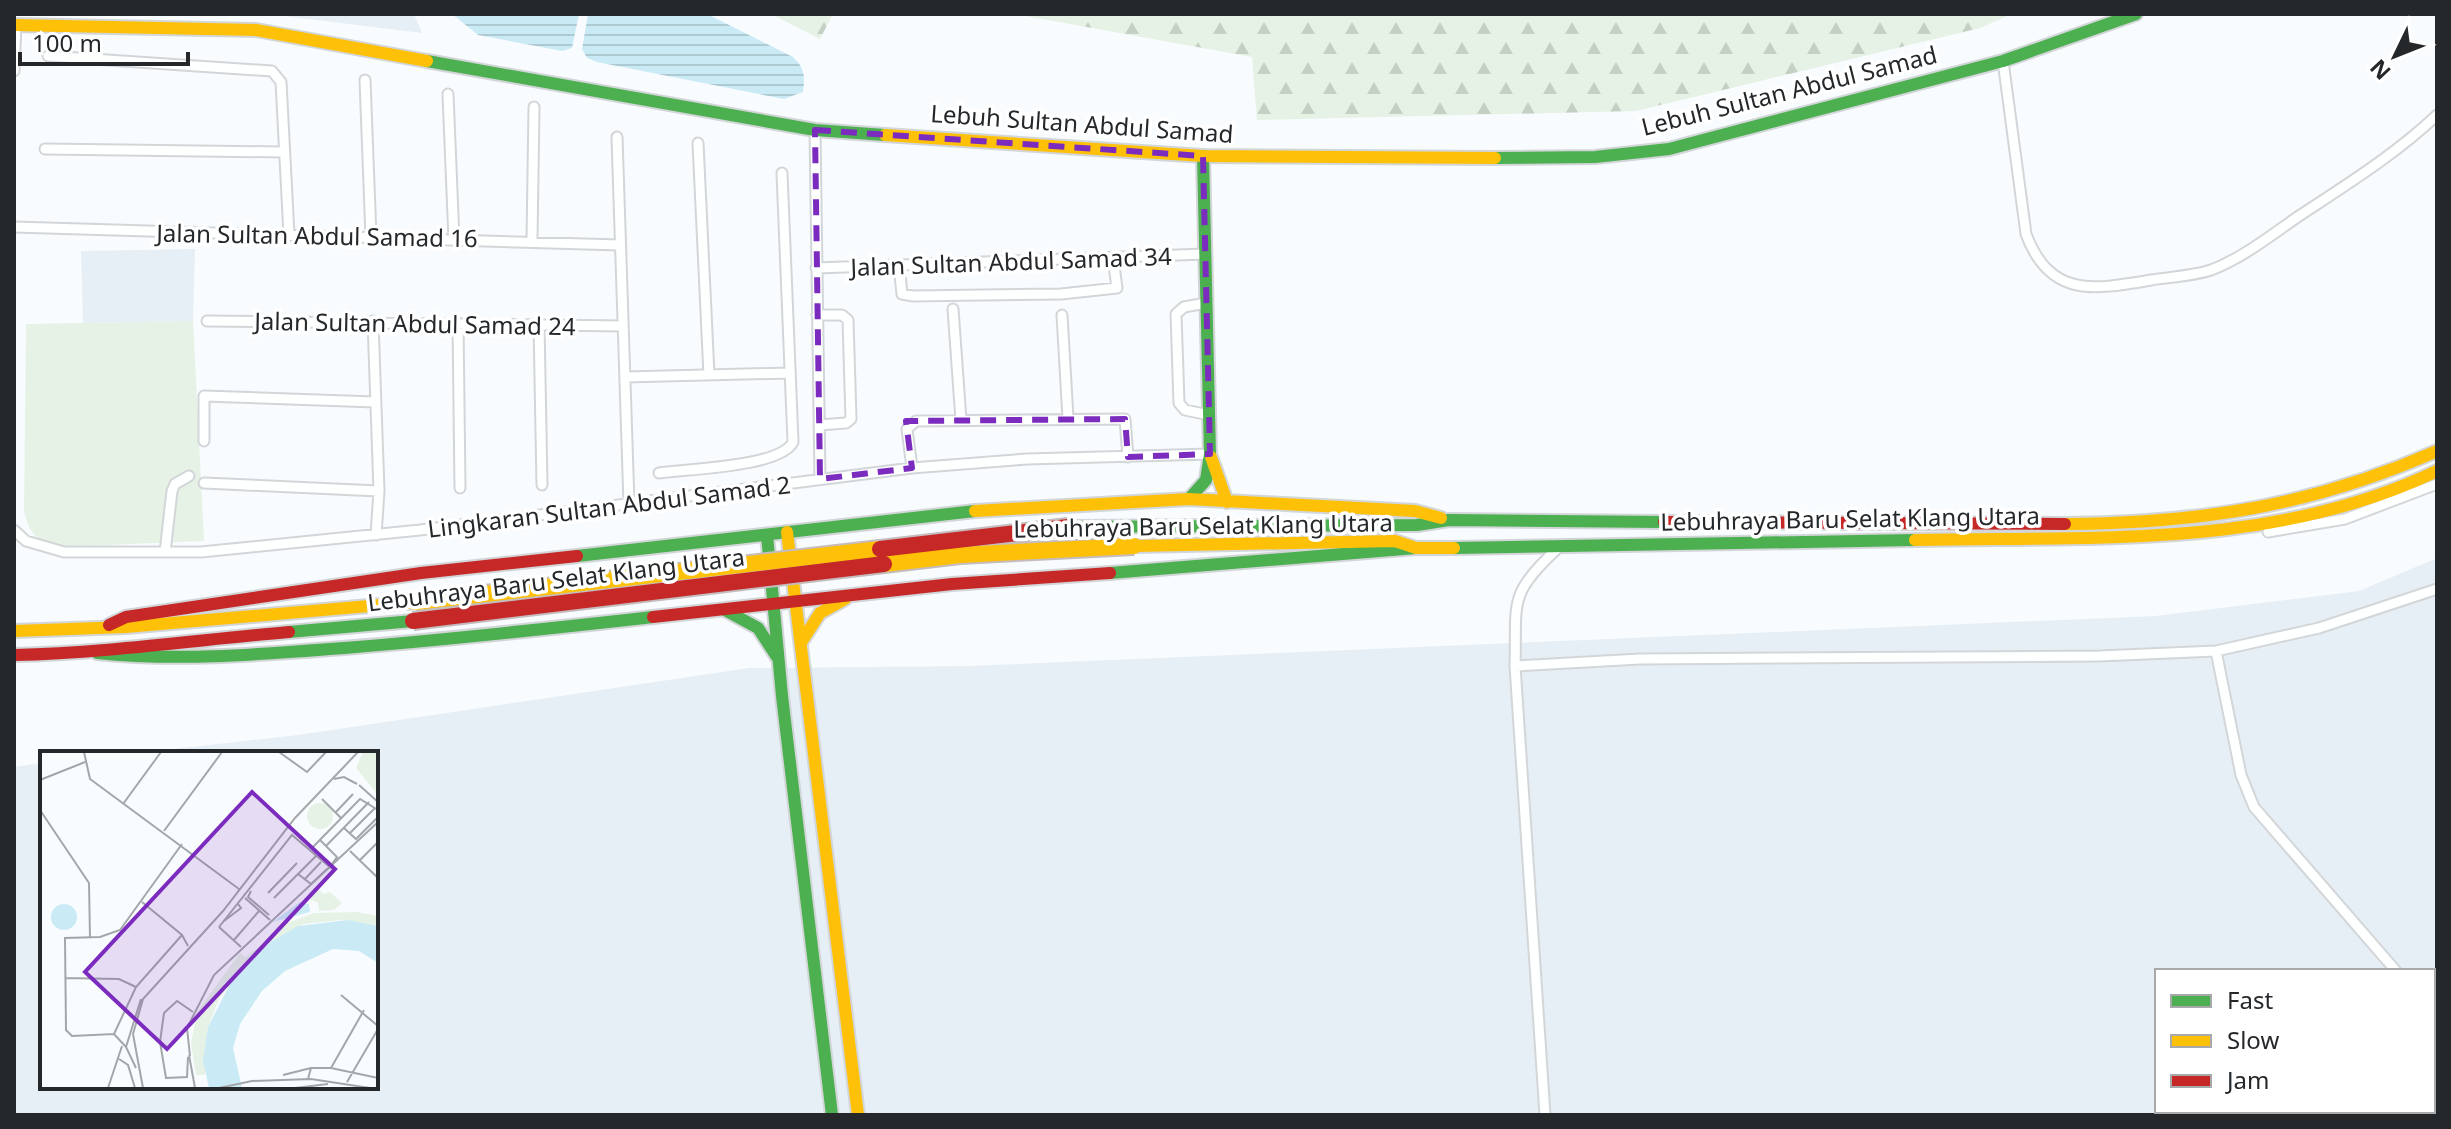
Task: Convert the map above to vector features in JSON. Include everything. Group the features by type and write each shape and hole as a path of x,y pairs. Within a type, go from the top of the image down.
{"main road":[{"name":"Lebuh Sultan Abdul Samad","path":"15,25 256,30 815,130 1203,156 1511,158 1595,157 1669,149 2003,61 2136,14"},
{"path":"1189,499 1206,480 1210,454 1203,156"},
{"name":"Lebuhraya Baru Selat Klang Utara","path":"14,631 109,625 126,627 415,602 1068,527 1417,525 1449,520 2051,524 2212,516 2252,512 2362,483 2437,451"},
{"path":"1210,454 1227,502"},
{"name":"Lebuhraya Baru Selat Klang Utara","path":"14,655 97,653 125,646 413,621 960,555 1134,546 1395,541 1416,548 1558,549 2218,533 2305,519 2374,499 2437,471"},
{"path":"109,625 126,617 421,573 1002,508 1189,499 1415,511 1449,520"},
{"path":"787,532 858,1115"},
{"path":"767,535 777,657 832,1115"},
{"path":"97,653 127,656 280,653 725,610 952,584 1416,548"},
{"path":"802,641 820,613 854,595"},
{"path":"725,610 758,628 777,657"},
{"path":"825,1057 850,1053"}],"street":[{"path":"14,71 15,25"},
{"path":"48,56 272,71 277,75 289,235"},
{"path":"2003,61 2026,234 2035,258 2053,277 2075,286 2106,288 2209,270 2245,253 2338,190 2437,115"},
{"path":"365,80 371,237"},
{"path":"448,94 454,240"},
{"path":"532,240 534,107"},
{"path":"815,130 820,479"},
{"path":"617,137 629,504"},
{"path":"698,143 709,375"},
{"path":"45,149 284,152"},
{"path":"659,473 767,459 785,454 793,442 782,173"},
{"name":"Jalan Sultan Abdul Samad 16","path":"14,227 620,245"},
{"name":"Jalan Sultan Abdul Samad 34","path":"816,268 1205,254"},
{"path":"899,265 902,294 913,296 1061,294 1117,288 1113,258"},
{"path":"1206,303 1184,307 1176,314 1179,403 1185,410 1209,415"},
{"path":"953,309 961,420"},
{"path":"817,315 842,315 848,320 851,419 846,423 819,425"},
{"path":"1062,315 1068,418"},
{"name":"Jalan Sultan Abdul Samad 24","path":"207,321 623,326"},
{"path":"373,321 379,491 376,535"},
{"path":"458,323 460,488"},
{"path":"539,324 542,485"},
{"path":"625,377 789,373"},
{"path":"204,441 204,396 375,402"},
{"path":"912,468 907,429 916,421 1125,419 1128,457"},
{"name":"Lingkaran Sultan Abdul Samad 2","path":"14,530 26,541 64,552 201,552 376,535 912,468 1027,459 1210,454"},
{"path":"165,552 172,491 175,484 189,476"},
{"path":"204,483 379,491"},
{"path":"2218,533 2291,529 2345,519 2437,484"},
{"path":"1545,1115 1515,666 1517,599 1522,584 1558,549"},
{"path":"1515,666 1640,659 2099,656 2216,651 2319,628 2437,589"},
{"path":"2216,651 2241,775 2254,807 2394,969"}],"highlighted area":[{"path":"815,130 1203,156 1210,454 1128,457 1125,419 906,421 912,468 820,479"}],"shaded area":[{"path":"267,14 414,14 422,33"},
{"path":"195,249 193,321 83,323 81,251"},
{"path":"2437,558 2437,1115 14,1115 14,767 40,763 40,1089 378,1089 378,751 155,751 298,735 749,668 969,666 2155,616 2359,591"}],"green space":[{"path":"771,14 833,14 820,39"},
{"path":"1015,14 2012,14 1980,28 1636,111 1257,120 1252,57"},
{"path":"193,321 204,541 57,547 44,542 31,530 24,511 26,324"}],"water":[{"path":"452,14 579,14 572,48 562,51 478,35"},
{"path":"588,14 707,14 793,57 803,73 803,92 784,99 597,62 587,58 582,49"}],"traffic: fast":[{"path":"1495,158 1595,157 1669,149 2003,61 2136,14"},
{"path":"427,61 815,130 885,135"},
{"path":"1189,499 1206,480 1210,454 1203,156"},
{"path":"577,556 975,511"},
{"path":"1068,527 1417,525 1449,520 1664,522"},
{"path":"767,535 782,696 832,1115"},
{"path":"1454,548 1915,540"},
{"path":"1110,573 1416,548"},
{"path":"725,610 758,628 777,657"},
{"path":"97,653 184,657 272,653 451,639 653,617"},
{"path":"289,632 413,621"}],"traffic: slow":[{"path":"14,25 256,30 427,61"},
{"path":"885,135 1203,156 1495,158"},
{"path":"2065,524 2163,520 2255,508 2345,485 2437,451"},
{"path":"1211,457 1227,502"},
{"path":"1915,540 2115,537 2181,534 2246,526 2311,515 2374,496 2437,471"},
{"path":"975,511 1189,499 1415,511 1441,518"},
{"path":"787,532 858,1115"},
{"path":"1134,546 1395,541 1416,548 1454,548"},
{"path":"884,564 960,555 1134,546"},
{"path":"415,602 880,549"},
{"path":"802,641 820,613 845,599"},
{"path":"14,631 126,627 415,602"}],"traffic: jam":[{"path":"1664,522 2065,524"},
{"path":"880,549 1068,527"},
{"path":"109,625 126,617 421,573 577,556"},
{"path":"413,621 884,564"},
{"path":"653,617 952,584 1110,573"},
{"path":"14,655 117,649 289,632"}]}
